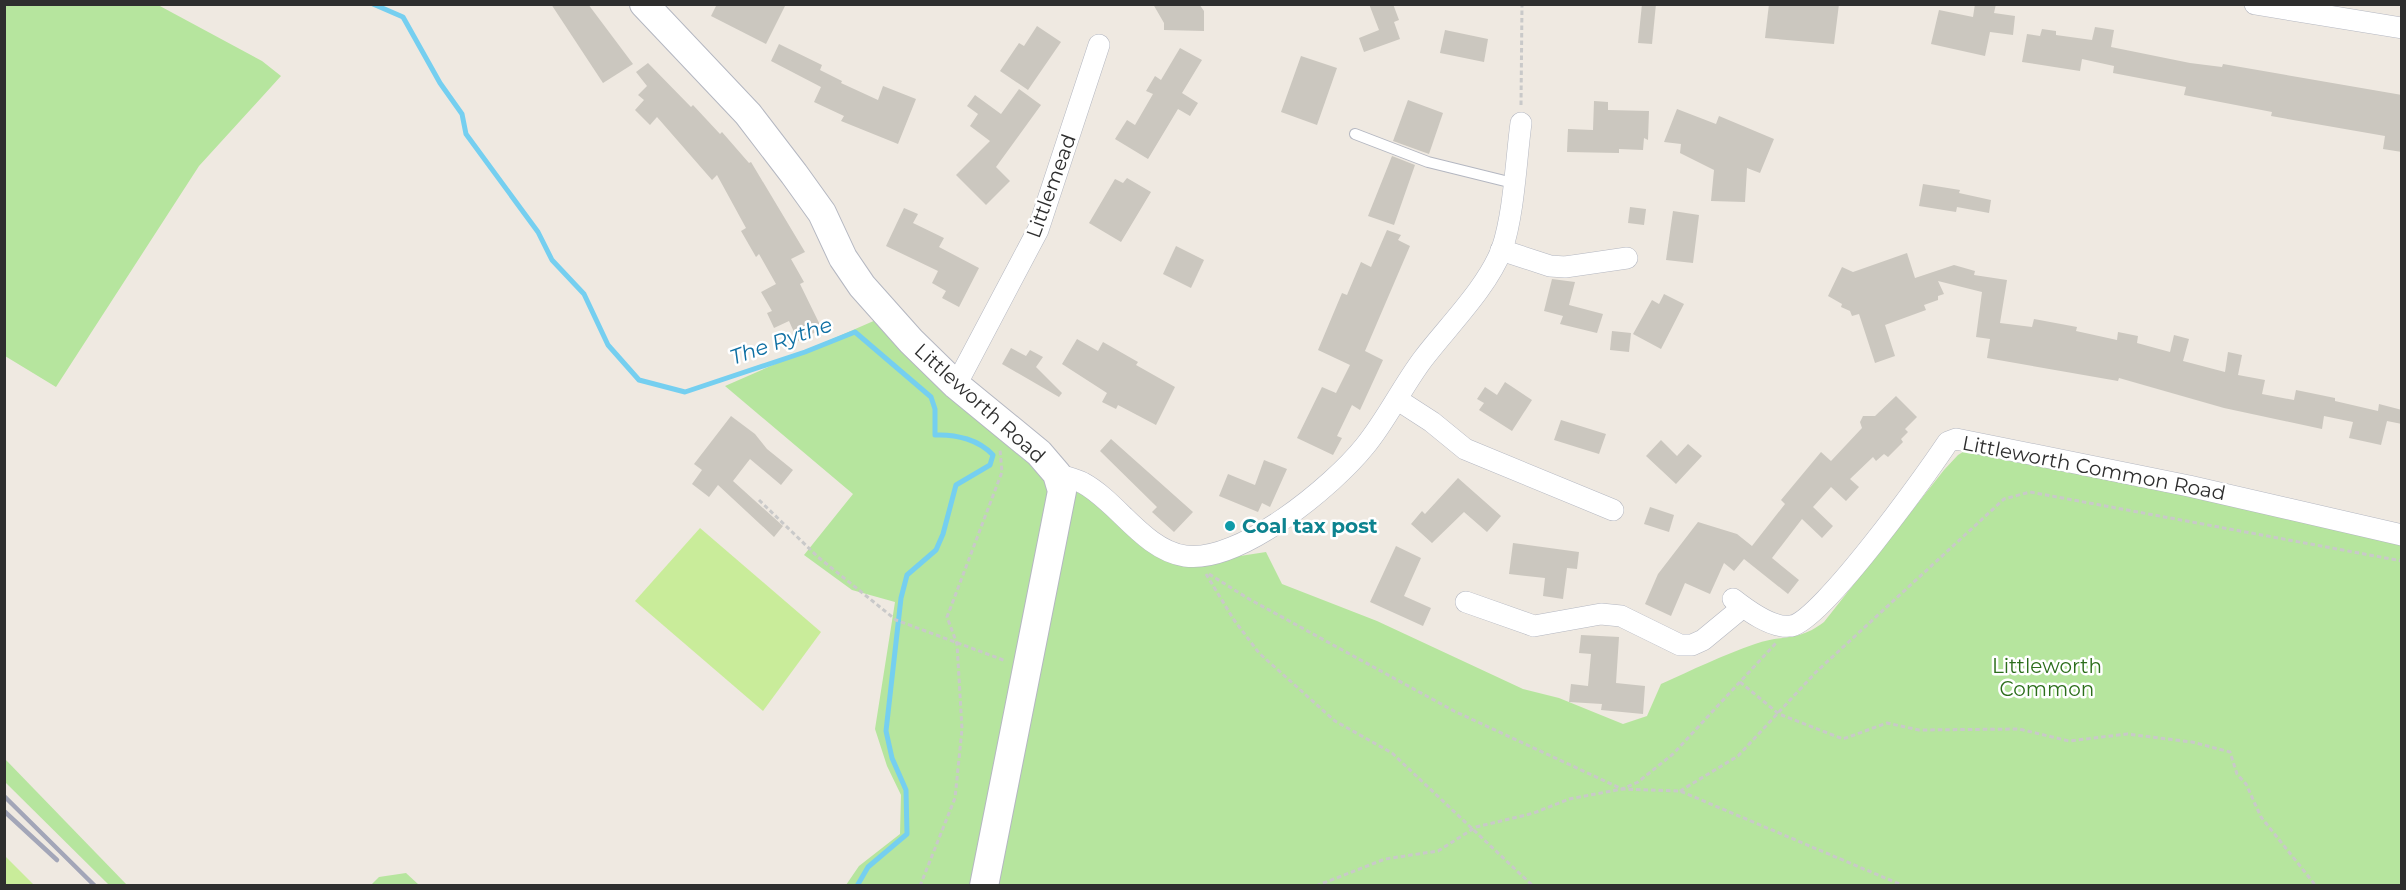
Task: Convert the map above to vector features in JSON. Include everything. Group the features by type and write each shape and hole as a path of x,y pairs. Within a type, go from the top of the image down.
{"street":[{"name":"Littleworth Road","path":"644,4 748,114 822,213 843,258 862,286 911,341 956,385 1039,453 1057,474 1062,491 984,885"},
{"path":"2254,4 2402,28"},
{"name":"Littlemead","path":"956,385 1038,230 1099,45"},
{"path":"1057,474 1082,483 1156,544 1183,556 1207,557 1224,552 1267,530 1319,492 1365,447 1398,400 1417,367 1480,285 1501,250 1507,231 1521,123"},
{"path":"1501,250 1550,266 1565,267 1628,260"},
{"path":"1398,400 1432,422 1466,449 1613,510"},
{"name":"Littleworth Common Road","path":"1791,626 1813,615 1911,496 1948,442 1956,439 2189,486 2402,535"},
{"path":"1466,602 1534,626 1601,614 1621,616 1680,645 1692,645 1703,640 1738,603 1768,621 1791,626"}],"lane":[{"path":"1355,134 1428,162 1512,183"}],"path":[{"path":"1521,123 1522,4"},
{"path":"920,885 955,798 962,729 957,644 947,617 1002,472 1000,449 1009,429"},
{"path":"1680,791 1738,756 1816,672 2004,499 2030,492 2402,561"},
{"path":"759,500 818,557 896,620 1027,670"},
{"path":"1533,885 1392,753 1335,721 1259,653 1234,620 1203,570 1249,599 1454,711 1622,789 1638,782 1673,754 1791,626"},
{"path":"1740,682 1779,714 1843,740 1887,723 1919,730 1967,727 2019,729 2069,741 2127,734 2192,742 2230,752 2237,774 2246,784 2261,817 2316,885"},
{"path":"1316,885 1385,859 1438,851 1472,830 1534,813 1569,799 1622,789 1680,791 1904,885"}],"green space":[{"path":"5,4 158,5 262,61 281,76 199,166 56,387 5,356"},
{"name":"Littleworth Common","path":"885,316 1156,544 1227,558 1266,552 1282,584 1377,621 1523,689 1559,698 1623,724 1647,716 1661,684 1743,648 1798,635 1824,622 1944,470 1966,450 2183,492 2401,544 2401,885 846,885 859,866 900,834 901,795 887,766 875,729 895,602 852,590 804,555 853,494 725,386"},
{"path":"700,528 821,632 763,711 635,601"},
{"path":"4,759 127,885 109,885 5,782"},
{"path":"5,856 34,885 5,885"},
{"path":"406,873 419,885 371,885 379,877"}],"building":[{"path":"551,4 588,4 633,64 603,83"},
{"path":"717,4 786,4 766,44 711,16"},
{"path":"1153,4 1199,4 1204,11 1204,31 1164,30 1164,23"},
{"path":"1369,4 1393,4 1399,20 1394,22 1400,39 1364,52 1359,38 1379,30"},
{"path":"1642,4 1656,4 1652,44 1638,43"},
{"path":"1769,4 1839,4 1834,44 1765,38"},
{"path":"1975,4 1996,4 1994,13 2015,16 2013,35 1990,32 1985,56 1931,44 1939,10 1973,17"},
{"path":"1037,26 1061,42 1028,90 1000,71 1019,43 1024,46"},
{"path":"2095,27 2114,30 2111,47 2190,63 2222,67 2223,64 2402,95 2402,152 2383,149 2385,136 2271,116 2272,112 2184,95 2186,87 2113,73 2114,66 2082,59 2080,71 2022,62 2027,34 2040,36 2042,29 2056,31 2056,35 2092,40"},
{"path":"1445,30 1488,39 1484,62 1440,53"},
{"path":"779,44 822,65 820,70 842,81 841,83 878,100 883,86 916,99 898,144 841,121 844,116 814,102 821,87 771,61"},
{"path":"1180,48 1202,60 1182,93 1198,103 1190,116 1178,109 1148,159 1115,139 1127,120 1135,125 1153,94 1146,91 1155,76 1161,80"},
{"path":"1301,56 1337,68 1317,125 1281,112"},
{"path":"648,63 691,107 693,105 720,134 722,132 749,163 751,162 805,252 791,259 804,282 800,284 822,329 798,341 789,321 774,328 767,313 772,311 761,292 776,284 759,254 756,257 741,231 746,228 717,175 712,180 657,117 650,125 635,110 644,100 638,95 647,86 636,72"},
{"path":"1019,89 1041,105 996,167 1010,181 986,205 956,175 990,141 970,126 978,114 967,106 975,95 1001,114"},
{"path":"1408,100 1443,113 1429,154 1393,141"},
{"path":"1594,101 1608,102 1608,110 1649,111 1648,140 1644,138 1643,150 1619,149 1619,153 1567,152 1568,129 1593,130"},
{"path":"1677,109 1716,124 1719,116 1774,139 1760,173 1747,168 1745,202 1711,201 1714,170 1680,153 1681,144 1664,142"},
{"path":"1392,156 1415,165 1394,225 1368,216"},
{"path":"1127,178 1151,192 1121,242 1089,223 1115,179 1123,183"},
{"path":"1923,184 1960,190 1959,193 1991,200 1989,213 1957,207 1956,212 1919,206"},
{"path":"1630,207 1646,209 1644,225 1628,223"},
{"path":"904,208 918,214 913,223 944,238 939,247 979,268 959,307 942,298 946,291 932,283 938,271 886,246"},
{"path":"1673,211 1699,215 1693,263 1666,260"},
{"path":"1387,230 1401,235 1398,240 1410,246 1365,351 1383,360 1360,410 1352,405 1337,436 1342,438 1333,455 1297,438 1322,387 1336,393 1350,365 1318,350 1342,293 1347,295 1361,262 1371,267"},
{"path":"1176,246 1204,260 1191,288 1163,274"},
{"path":"1907,253 1915,278 1954,265 1975,271 1974,275 2007,280 2000,323 2032,327 2034,319 2077,327 2076,331 2117,340 2118,332 2138,336 2137,343 2170,352 2174,335 2189,339 2183,361 2225,372 2228,352 2242,355 2238,375 2265,380 2262,394 2294,400 2296,390 2335,398 2335,401 2378,411 2379,404 2402,410 2402,424 2387,421 2381,445 2349,438 2353,422 2324,416 2322,429 2224,408 2119,378 2118,381 1987,358 1990,339 1976,337 1982,292 1938,281 1944,294 1938,296 1938,300 1924,305 1926,310 1885,325 1895,356 1875,363 1859,314 1852,316 1850,311 1841,307 1842,304 1828,296 1842,267 1853,272"},
{"path":"1552,279 1575,282 1569,305 1603,314 1597,333 1560,324 1563,316 1544,311"},
{"path":"1664,294 1684,304 1661,349 1633,334 1652,300 1659,304"},
{"path":"1612,331 1631,333 1629,352 1610,350"},
{"path":"1077,339 1098,351 1103,342 1138,362 1136,365 1175,387 1156,425 1118,405 1116,409 1102,402 1107,393 1062,364"},
{"path":"1011,348 1026,356 1030,350 1043,357 1036,367 1062,393 1059,397 1002,364"},
{"path":"1505,382 1532,400 1512,431 1479,410 1484,403 1477,399 1485,387 1497,395"},
{"path":"1896,396 1917,417 1905,429 1908,432 1901,439 1903,442 1888,457 1884,454 1876,461 1873,457 1850,479 1859,487 1846,501 1831,487 1813,507 1833,526 1822,538 1802,519 1772,558 1799,580 1788,594 1744,559 1734,571 1724,563 1710,594 1685,583 1671,616 1645,604 1658,574 1698,522 1737,534 1752,546 1785,504 1781,500 1821,452 1831,461 1862,428 1860,422 1863,416 1875,416"},
{"path":"731,416 755,434 767,449 793,470 781,485 750,459 733,481 783,526 774,537 718,485 709,497 692,484 702,470 694,464"},
{"path":"1561,420 1606,434 1599,454 1554,440"},
{"path":"1111,439 1193,512 1174,532 1152,512 1157,507 1100,451"},
{"path":"1661,440 1677,456 1688,444 1702,456 1676,484 1646,456"},
{"path":"1264,460 1287,469 1270,507 1262,503 1258,512 1219,496 1228,474 1255,485"},
{"path":"1458,478 1501,516 1487,532 1464,512 1432,543 1411,524 1422,511 1425,514"},
{"path":"1650,507 1674,515 1669,532 1644,524"},
{"path":"1513,543 1579,552 1577,569 1567,568 1563,599 1543,596 1545,578 1509,574"},
{"path":"1396,546 1421,558 1404,596 1431,608 1423,626 1370,602"},
{"path":"1581,635 1619,637 1616,683 1645,686 1643,714 1601,710 1602,704 1569,702 1571,684 1588,686 1591,654 1579,653"}],"waterway":[{"name":"The Rythe","path":"373,4 403,17 440,83 462,114 466,134 538,232 552,260 584,294 608,345 639,380 685,392 805,352 855,332 931,397 935,409 935,435 967,439 981,445 993,455 990,465 956,485 943,534 936,550 907,575 901,598 886,731 892,758 906,790 907,834 868,867 857,886"}],"railway":[{"path":"4,796 95,886"},
{"path":"4,811 57,860"}],"place":[{"name":"Coal tax post","path":"1230,526"}]}
